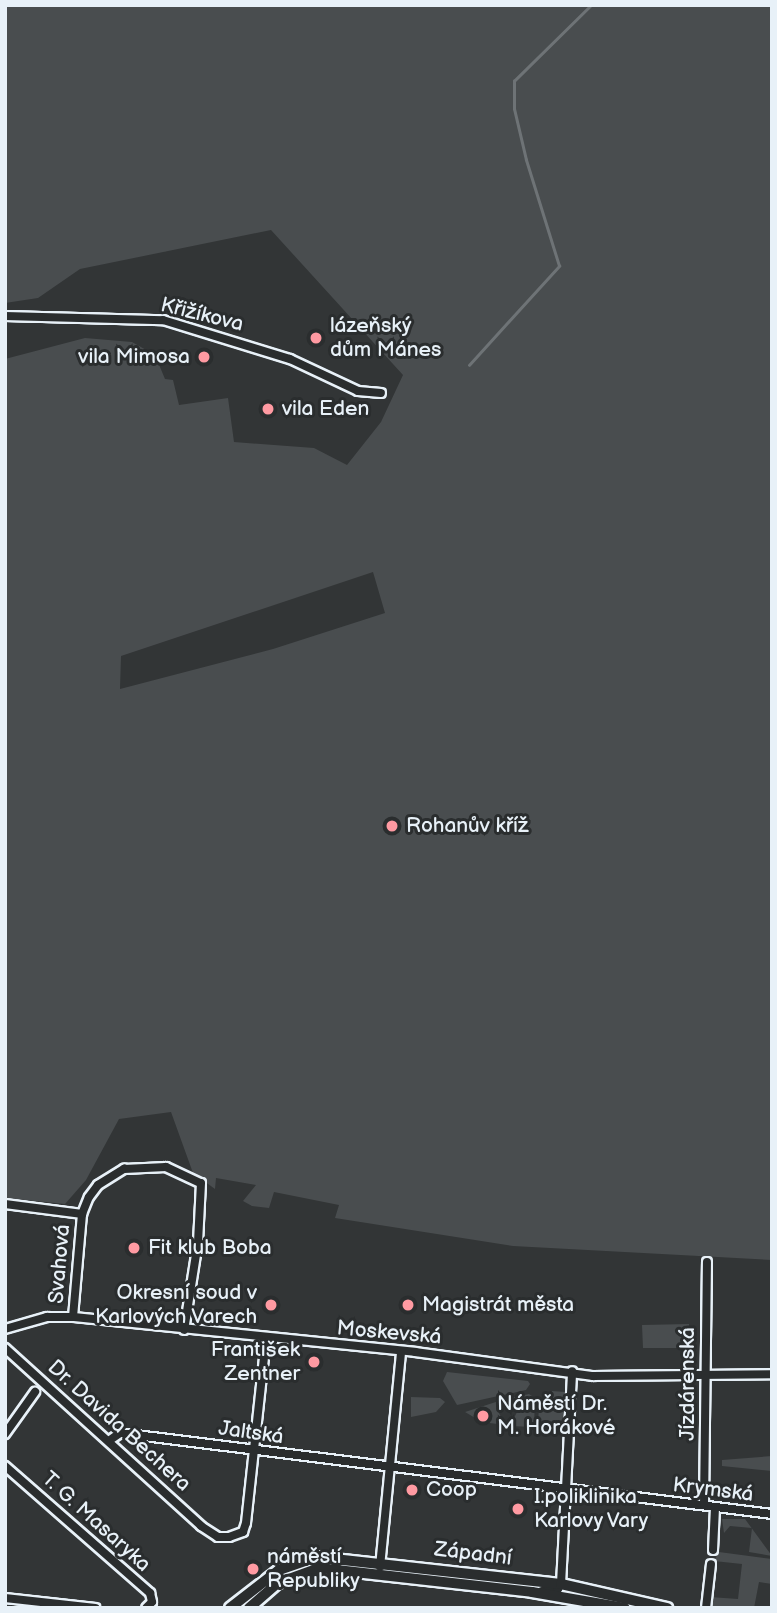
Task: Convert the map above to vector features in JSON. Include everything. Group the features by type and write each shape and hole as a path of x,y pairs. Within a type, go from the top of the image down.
{"street":[{"name":"Křižíkova","path":"5,316 163,320 290,359 358,391 381,393"},
{"name":"Svahová","path":"73,1317 82,1214 98,1185 124,1169 166,1167 201,1184 198,1242 184,1330"},
{"name":"Svahová","path":"5,1204 82,1214"},
{"name":"Jízdárenská","path":"704,1505 706,1262"},
{"name":"Moskevská","path":"5,1329 47,1317 73,1317 572,1371 593,1376 772,1374"},
{"path":"255,1450 266,1339"},
{"name":"Dr. Davida Bechera","path":"5,1348 208,1531 229,1537 243,1532 255,1450"},
{"path":"379,1567 401,1354"},
{"path":"561,1584 572,1371"},
{"path":"5,1434 35,1392"},
{"name":"Jaltská","path":"110,1440 120,1433 390,1470"},
{"name":"T. G. Masaryka","path":"5,1466 140,1585 151,1597 146,1608"},
{"path":"390,1470 568,1488"},
{"name":"Krymská","path":"568,1488 772,1514"},
{"path":"713,1550 715,1507"},
{"path":"230,1608 296,1562 316,1557 379,1567"},
{"path":"706,1608 711,1564"},
{"path":"249,1608 278,1583 311,1568 379,1567"},
{"name":"Západní","path":"379,1567 561,1584 667,1608"},
{"name":"Západní","path":"379,1567 625,1608"},
{"name":"Západní","path":"532,1592 558,1589 561,1584"},
{"path":"5,1598 95,1608"}],"shaded area":[{"path":"5,5 772,5 772,1260 513,1246 335,1218 339,1205 274,1192 269,1208 252,1206 243,1201 256,1185 216,1178 215,1189 193,1173 171,1112 119,1119 86,1180 65,1204 5,1198 5,359 85,338 132,342 155,355 165,379 173,380 179,405 228,398 234,442 314,448 347,465 381,422 403,375 271,230 80,269 38,298 5,303","holes":["373,572 385,613 273,649 120,689 121,656"]},
{"path":"689,1324 689,1348 643,1348 642,1325"},
{"path":"447,1372 528,1381 530,1384 526,1390 457,1405 443,1381"},
{"path":"552,1391 565,1392 563,1428 549,1424 547,1436 538,1426 539,1405 551,1406"},
{"path":"529,1394 535,1398 534,1427 510,1426 517,1412 511,1398"},
{"path":"411,1397 440,1398 445,1402 436,1412 411,1417"},
{"path":"505,1399 499,1413 505,1425 482,1422 465,1412"},
{"path":"772,1456 772,1471 722,1466 722,1460"},
{"path":"722,1519 745,1519 752,1528 730,1526 724,1533"},
{"path":"752,1529 772,1556 749,1552"},
{"path":"719,1552 772,1559 772,1584 759,1582 754,1608 712,1607 710,1597 738,1599 742,1564 714,1561"}],"waterway":[{"path":"469,365 559,266 526,160 514,109 514,81 591,5"}],"place":[{"name":"lázeňský dům Mánes","path":"316,338"},
{"name":"vila Mimosa","path":"204,357"},
{"name":"vila Eden","path":"268,409"},
{"name":"Rohanův kříž","path":"392,826"},
{"name":"Fit klub Boba","path":"134,1248"},
{"name":"Okresní soud v Karlových Varech","path":"271,1305"},
{"name":"Magistrát města","path":"408,1305"},
{"name":"František Zentner","path":"314,1362"},
{"name":"Náměstí Dr. M. Horákové","path":"483,1416"},
{"name":"Coop","path":"412,1490"},
{"name":"I.poliklinika Karlovy Vary","path":"518,1509"},
{"name":"náměstí Republiky","path":"253,1569"}]}
